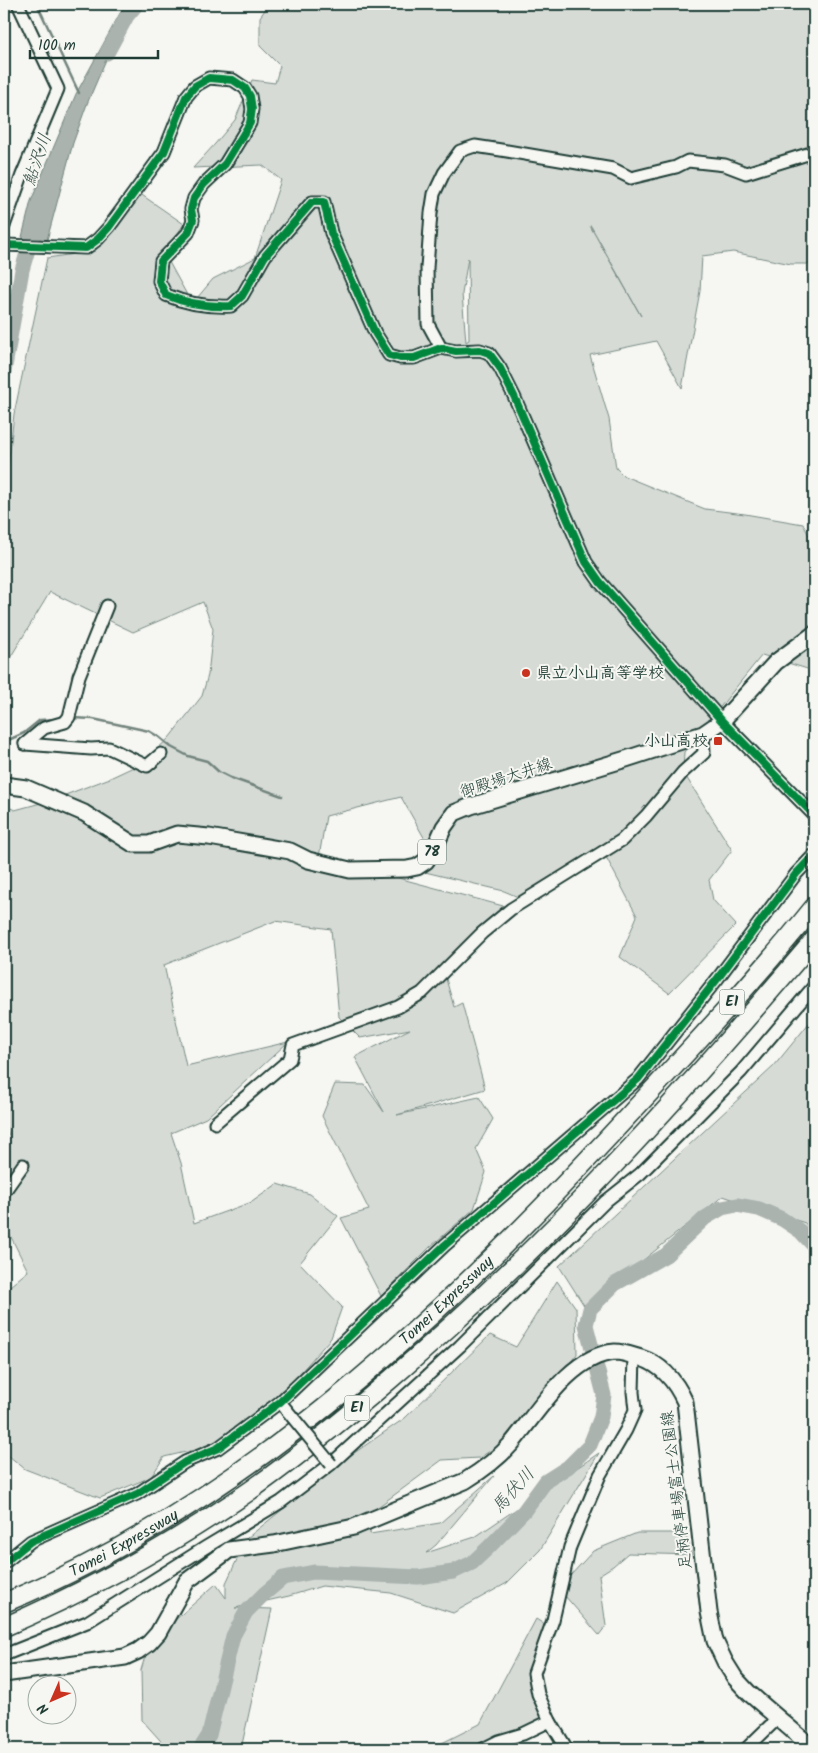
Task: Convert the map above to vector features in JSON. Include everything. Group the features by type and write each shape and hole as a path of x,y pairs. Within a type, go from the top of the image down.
{"highway":[{"name":"Tomei Expressway","path":"4,1603 85,1566 175,1515 224,1484 339,1396 492,1258 561,1189 690,1049 814,908"},
{"name":"Tomei Expressway","path":"4,1627 134,1563 189,1531 238,1499 361,1404 424,1350 508,1273 580,1201 658,1119 814,940"}],"main road":[{"name":"御殿場大井線","path":"4,785 26,788 84,813 133,844 149,844 177,834 209,837 290,851 308,860 350,870 407,869 417,867 426,861 444,827 454,813 470,806 703,734 722,720 776,662 814,634"},
{"name":"足柄停車場富士公園線","path":"4,1674 125,1657 138,1651 158,1633 187,1581 229,1550 274,1544 354,1527 465,1481 499,1457 581,1364 616,1352 648,1360 672,1378 685,1402 709,1612 715,1641 724,1662 735,1678 814,1749"}],"street":[{"path":"4,226 22,175 58,89 18,4"},
{"path":"7,245 86,248 109,227 164,152 186,97 195,86 209,78 232,80 245,88 250,96 252,109 250,123 224,164 204,184 194,198 191,209 193,220 188,233 161,261 159,281 166,295 179,300 212,306 231,306 242,296 265,256 312,202 324,202 331,232 375,333 389,355 400,358 414,358 441,348 480,350 489,353 500,368 514,396 586,562 600,582 722,720 814,815"},
{"path":"441,348 428,324 427,268 431,213 434,194 444,173 460,151 475,146 501,150 613,169 631,178 676,167 688,161 725,165 746,173 814,152"},
{"path":"107,606 79,676 67,718 44,728 25,744 91,749 108,748 147,766 161,754"},
{"path":"215,1123 290,1059 293,1045 398,1007 422,993 482,933 512,909 622,840 646,816 682,772 704,753 703,734"},
{"path":"4,1563 31,1541 137,1494 185,1462 218,1448 280,1402 445,1245 638,1079 718,978 796,874 814,855"},
{"path":"4,1655 87,1622 281,1502 331,1464 460,1346 606,1201 640,1174 741,1072 814,986"},
{"path":"4,1192 23,1164"},
{"path":"567,1749 550,1721 538,1694 534,1672 553,1620 570,1547 600,1475 626,1430 635,1410 633,1392 634,1356"},
{"path":"280,1402 331,1464"},
{"path":"746,1749 778,1718"},
{"path":"483,1749 498,1740 523,1734 550,1721"}],"shaded area":[{"path":"125,4 139,4 117,34 87,104 73,143 47,240 22,237 31,201 76,94"},
{"path":"269,4 814,4 814,264 791,264 733,252 702,256 700,291 682,388 656,341 590,355 609,419 616,468 624,476 705,509 803,524 814,545 814,671 762,655 684,752 683,772 732,850 709,880 713,900 736,925 669,993 620,957 637,916 604,853 572,878 523,899 504,891 425,872 430,848 401,797 326,816 319,857 507,907 444,972 454,1007 462,1003 485,1089 397,1115 479,1097 493,1119 476,1149 486,1172 474,1209 430,1247 381,1296 341,1218 369,1210 322,1116 335,1084 365,1085 384,1112 355,1057 410,1029 360,1038 339,1017 331,929 275,921 164,965 186,1066 288,1042 206,1118 171,1133 181,1163 194,1223 252,1202 277,1184 310,1194 338,1216 300,1263 342,1307 331,1338 284,1391 216,1445 164,1457 151,1477 100,1498 25,1469 4,1452 4,1291 28,1271 7,1229 4,1200 4,1140 9,1134 4,1123 4,805 15,810 52,800 110,778 142,763 169,738 202,696 208,675 213,629 203,602 133,632 50,592 4,668 4,503 14,414 47,258 95,251 136,191 184,224 164,253 192,304 213,279 255,258 281,180 262,165 193,168 235,120 252,80 275,83 280,66 260,46 260,17","holes":["590,226 591,226 641,316","468,258 469,340 466,342 462,294"]},
{"path":"814,1017 814,1236 805,1223 723,1196 585,1307 559,1266 774,1066"},
{"path":"557,1281 576,1308 577,1354 509,1439 479,1458 442,1460 371,1512 370,1534 440,1523 494,1476 436,1545 426,1553 475,1537 599,1453 540,1550 507,1583 453,1613 391,1593 322,1586 289,1596 235,1608 272,1609 241,1749 168,1749 142,1720 141,1670 149,1643 216,1584 226,1598 226,1583 247,1538 344,1460 405,1418 490,1335 516,1347"},
{"path":"637,1533 685,1533 692,1555 628,1553 599,1575 606,1626 599,1635 565,1596 570,1576 593,1551"},
{"path":"536,1619 550,1628 532,1684 545,1724 487,1749 430,1749 480,1724"}],"waterway":[{"path":"37,4 79,93"},
{"name":"鮎沢川","path":"107,53 127,16 137,4"},
{"name":"鮎沢川","path":"4,372 22,270 37,219"},
{"path":"72,718 93,719 149,731 171,747 188,756 207,761 219,772 231,778 282,796"},
{"path":"4,742 24,733 40,720 57,719"},
{"name":"馬伏川","path":"200,1749 209,1735 233,1636 246,1612 283,1578 314,1572 418,1577 453,1572 472,1563 524,1511 546,1481 568,1467 590,1445 601,1417 604,1395 586,1325 590,1309 615,1284 666,1255 705,1218 722,1208 737,1205 759,1209 782,1219 800,1231 814,1246"}],"cycle path":[{"path":"4,245 86,248 109,227 164,152 186,97 195,86 209,78 233,80 245,88 250,96 252,109 250,123 225,164 204,184 194,198 191,209 193,220 188,233 161,261 159,281 166,295 198,304 231,306 242,296 265,256 312,202 324,202 331,233 375,333 389,355 400,358 414,358 441,348 456,351 480,350 489,353 500,368 514,396 586,562 600,582 722,721 814,815"},
{"path":"4,1563 31,1541 137,1494 185,1462 218,1448 280,1402 445,1245 638,1079 718,978 796,874 814,855"}],"place":[{"name":"県立小山高等学校","path":"526,673"},
{"name":"小山高校","path":"718,741"}]}
